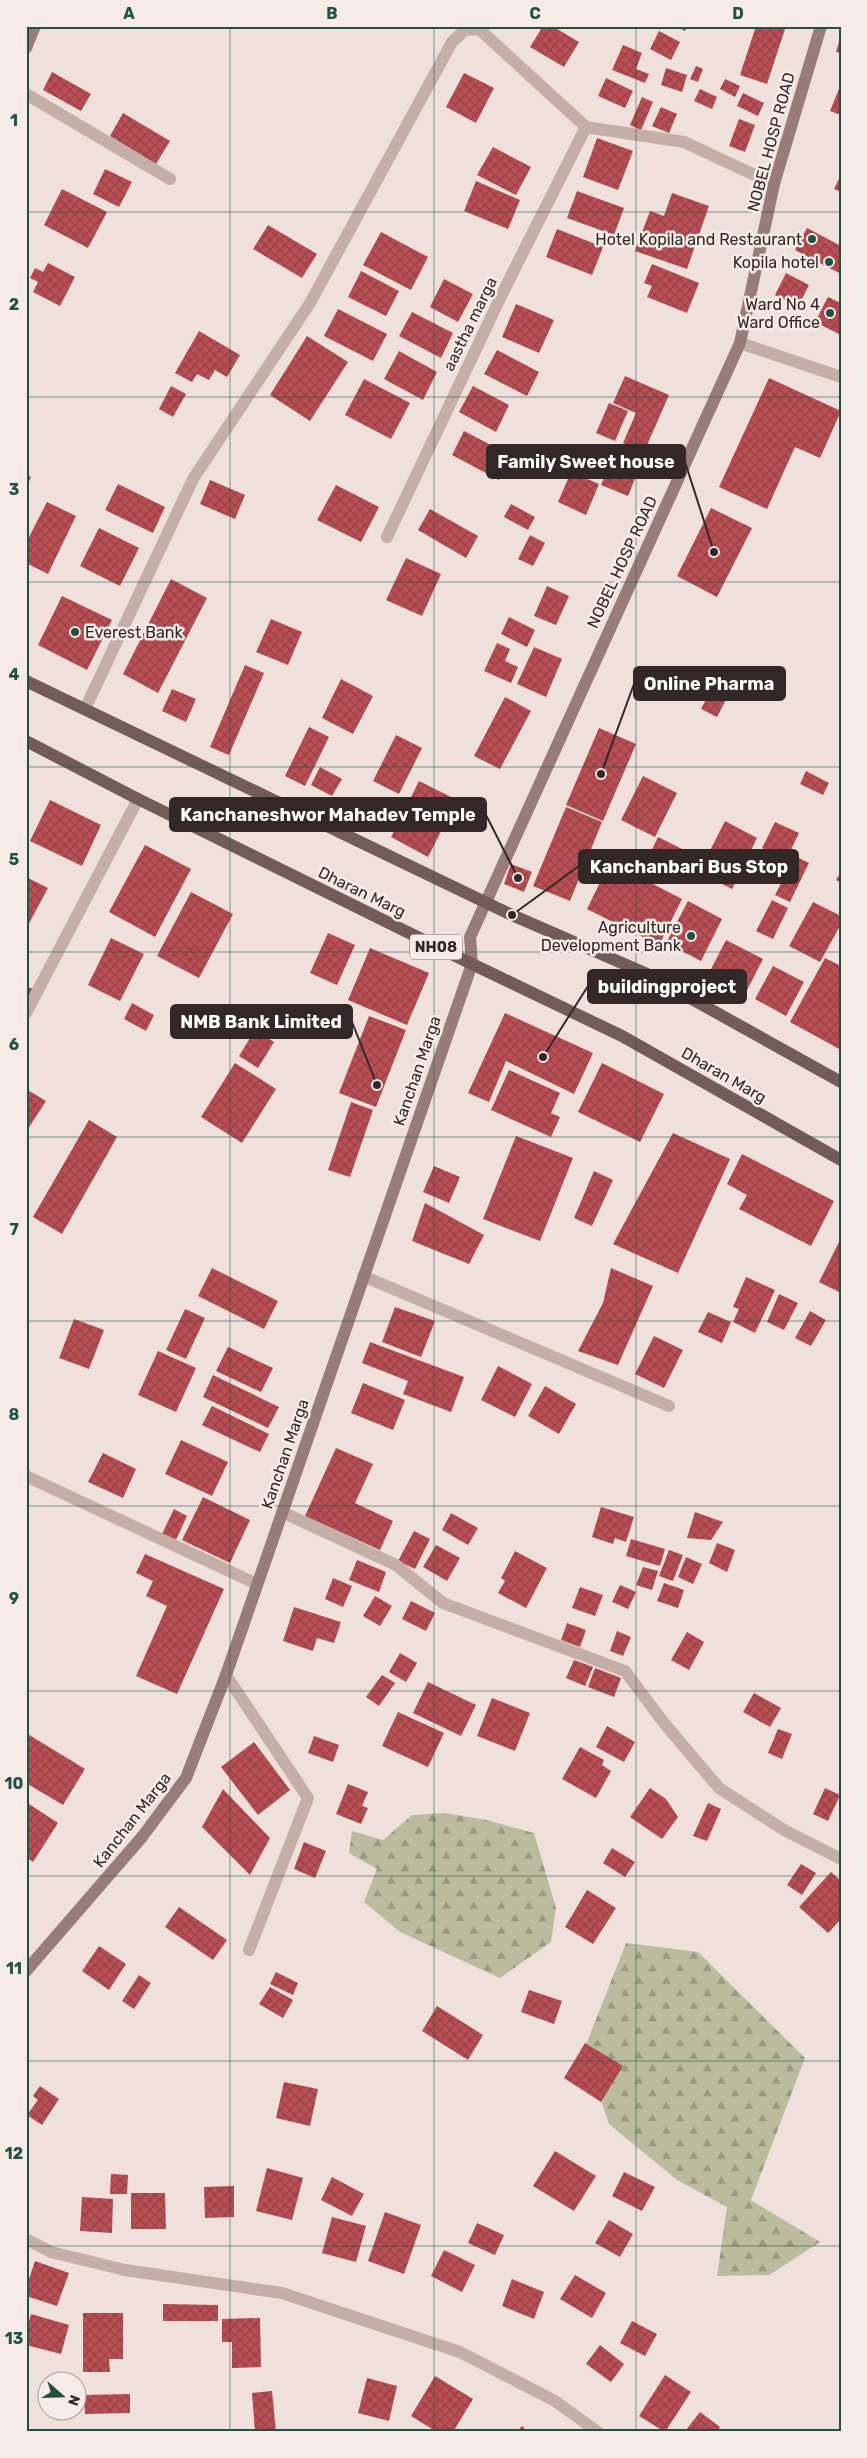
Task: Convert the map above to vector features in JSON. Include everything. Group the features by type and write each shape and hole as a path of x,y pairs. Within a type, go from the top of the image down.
{"main road":[{"path":"26,48 35,26"},
{"name":"NOBEL HOSP ROAD","path":"484,901 740,343 774,184 821,26"},
{"path":"26,681 484,901 647,974 841,1082"},
{"name":"Dharan Marg","path":"26,741 138,799 622,1036 841,1160"},
{"name":"Kanchan Marga","path":"26,1971 142,1837 186,1778 226,1676 472,964 470,937 484,901"}],"street":[{"path":"85,710 193,479 310,303 452,42 465,30 479,29 586,127 684,142 774,184"},
{"path":"26,94 170,179"},
{"name":"aastha marga","path":"387,537 504,290 586,127"},
{"path":"740,343 841,377"},
{"path":"26,1013 138,799"},
{"path":"363,1276 669,1406"},
{"path":"26,1476 257,1584"},
{"path":"282,1512 396,1565 443,1602 625,1671 664,1723 719,1788 784,1830 841,1859"},
{"path":"226,1676 308,1798 249,1950"},
{"path":"26,2239 51,2252 125,2270 282,2293 460,2352 554,2401 598,2432"}],"green space":[{"path":"445,1813 486,1820 534,1833 556,1908 551,1942 500,1978 400,1932 364,1902 377,1869 349,1853 352,1831 383,1840 412,1815"},
{"path":"626,1943 698,1952 805,2058 751,2200 820,2242 769,2275 717,2276 727,2207 677,2180 609,2124 584,2050"}],"building":[{"path":"543,26 552,26 579,42 564,67 530,47"},
{"path":"675,26 688,26 685,31"},
{"path":"756,26 786,26 767,84 740,75"},
{"path":"659,31 680,42 671,60 650,49"},
{"path":"841,39 841,53 836,52"},
{"path":"623,45 642,53 636,69 649,74 645,83 612,70"},
{"path":"696,66 703,69 698,82 690,79"},
{"path":"666,68 687,75 682,92 661,85"},
{"path":"52,72 91,94 81,111 43,90"},
{"path":"464,73 494,88 476,123 446,107"},
{"path":"606,78 633,91 625,108 598,96"},
{"path":"725,79 740,86 735,97 720,89"},
{"path":"841,84 841,115 830,111"},
{"path":"700,89 717,97 712,109 694,101"},
{"path":"743,93 764,103 758,116 737,106"},
{"path":"642,97 653,102 641,130 630,125"},
{"path":"661,107 677,114 669,133 652,126"},
{"path":"123,113 170,141 156,164 110,136"},
{"path":"739,119 755,125 745,152 729,146"},
{"path":"597,138 633,151 618,190 583,177"},
{"path":"493,147 531,167 516,195 477,175"},
{"path":"105,169 132,182 119,207 93,194"},
{"path":"841,175 841,192 834,189"},
{"path":"476,181 520,200 508,229 464,211"},
{"path":"62,189 107,212 88,248 44,225"},
{"path":"577,191 624,208 614,235 567,218"},
{"path":"672,193 709,206 687,269 635,251 650,211 664,216"},
{"path":"268,225 317,254 302,278 253,249"},
{"name":"Kopila hotel","path":"807,228 841,246 841,274 795,250"},
{"path":"557,229 603,247 592,275 546,257"},
{"path":"381,232 428,257 411,290 363,265"},
{"path":"48,263 75,277 60,306 33,292 38,282 30,278 35,268 43,272"},
{"path":"652,264 699,283 687,313 647,297 652,286 644,283"},
{"path":"361,271 399,291 386,316 348,297"},
{"path":"786,273 809,285 798,307 775,295"},
{"path":"444,279 473,294 458,322 430,307"},
{"name":"Ward No 4 Ward Office","path":"828,297 841,303 841,330 839,334 815,322"},
{"path":"516,304 554,320 539,353 502,337"},
{"path":"338,309 387,334 373,361 324,336"},
{"path":"412,312 453,333 441,358 399,336"},
{"path":"199,331 240,355 227,377 215,370 209,380 197,374 192,382 175,373"},
{"path":"307,336 348,362 310,421 270,395"},
{"path":"497,350 539,372 527,396 484,374"},
{"path":"399,351 437,372 423,400 384,379"},
{"path":"625,376 669,395 644,452 623,443 636,413 613,403"},
{"path":"769,378 841,411 820,458 795,447 767,509 719,487"},
{"path":"364,379 410,403 391,439 345,415"},
{"path":"171,386 186,394 173,417 159,409"},
{"path":"473,386 509,405 496,432 459,412"},
{"path":"609,403 628,411 615,441 596,433"},
{"path":"464,431 512,456 499,480 452,455"},
{"path":"615,450 642,461 628,496 601,485"},
{"path":"571,472 599,484 586,515 558,502"},
{"path":"26,474 31,477 26,487"},
{"path":"210,480 245,495 235,519 200,504"},
{"path":"118,484 165,507 153,533 105,510"},
{"path":"336,485 379,507 361,542 317,520"},
{"path":"47,502 76,516 48,574 26,563 26,543"},
{"path":"511,504 535,517 528,530 504,517"},
{"path":"711,508 752,528 717,597 677,576"},
{"path":"430,509 478,536 466,558 418,530"},
{"path":"99,528 139,548 120,586 80,566"},
{"path":"530,535 545,543 533,566 518,559"},
{"path":"406,558 441,574 422,616 386,600"},
{"path":"171,579 207,598 158,693 123,674"},
{"path":"547,586 569,596 556,625 534,616"},
{"name":"Everest Bank","path":"62,596 112,620 87,670 38,645"},
{"path":"509,617 535,630 527,647 501,634"},
{"path":"271,619 302,632 288,665 256,652"},
{"path":"497,643 510,649 505,661 518,667 511,683 484,671"},
{"path":"534,647 562,659 546,697 517,684"},
{"path":"245,665 264,673 229,755 210,747"},
{"path":"341,679 373,696 353,734 322,718"},
{"path":"714,684 730,692 717,717 701,709"},
{"path":"172,689 196,699 186,722 162,711"},
{"path":"505,697 531,711 500,769 474,756"},
{"path":"309,727 329,737 305,786 285,776"},
{"path":"599,728 636,744 603,821 566,805"},
{"path":"396,735 422,748 399,794 373,781"},
{"path":"320,767 342,779 332,796 311,785"},
{"path":"806,771 829,783 823,795 800,784"},
{"path":"643,776 677,793 655,837 621,820"},
{"path":"419,781 457,800 428,857 391,837"},
{"path":"50,800 101,825 82,866 30,841"},
{"path":"566,807 602,822 570,901 533,886"},
{"path":"725,821 757,838 732,889 699,872"},
{"path":"775,822 799,833 786,860 762,848"},
{"path":"658,837 682,849 665,883 642,870"},
{"path":"145,845 191,869 155,937 109,912"},
{"path":"795,856 809,863 790,902 775,895"},
{"path":"610,862 682,899 659,945 587,909"},
{"path":"511,864 532,872 524,892 504,884"},
{"path":"841,872 841,883 836,880"},
{"path":"26,877 48,888 26,929"},
{"path":"191,892 233,914 199,978 157,956"},
{"path":"772,900 788,908 773,939 756,931"},
{"path":"688,901 722,919 701,961 666,943"},
{"path":"813,902 841,916 841,924 820,962 789,946"},
{"path":"328,933 355,945 337,985 310,973"},
{"path":"111,938 144,954 120,1001 88,985"},
{"path":"726,940 763,959 745,994 708,975"},
{"path":"370,948 429,973 407,1025 348,1000"},
{"path":"825,958 841,966 841,1050 790,1022"},
{"path":"773,966 804,982 786,1016 755,999"},
{"path":"26,986 35,990 26,1006"},
{"path":"132,1003 154,1015 146,1031 124,1019"},
{"path":"505,1013 593,1053 574,1094 506,1061 489,1102 468,1093"},
{"path":"369,1016 406,1030 376,1107 339,1093"},
{"path":"255,1030 274,1042 258,1068 239,1056"},
{"path":"235,1063 276,1089 242,1143 201,1117"},
{"path":"602,1063 664,1094 640,1142 578,1112"},
{"path":"509,1070 560,1093 551,1113 560,1117 551,1137 491,1110"},
{"path":"26,1089 46,1101 26,1132"},
{"path":"351,1102 373,1110 350,1177 328,1170"},
{"path":"89,1120 117,1137 62,1234 33,1217"},
{"path":"673,1133 730,1159 678,1273 613,1244"},
{"path":"516,1136 573,1158 540,1241 483,1219"},
{"path":"742,1154 834,1201 811,1246 739,1209 747,1195 727,1184"},
{"path":"434,1166 460,1177 449,1203 423,1192"},
{"path":"594,1171 613,1180 592,1226 574,1218"},
{"path":"425,1203 484,1235 469,1264 412,1241"},
{"path":"841,1238 841,1293 819,1282"},
{"path":"212,1268 278,1301 264,1329 198,1296"},
{"path":"611,1268 653,1286 618,1365 578,1351 603,1303"},
{"path":"746,1277 775,1290 755,1333 733,1322 739,1309 733,1307"},
{"path":"779,1294 798,1303 784,1330 767,1322"},
{"path":"395,1307 435,1321 421,1357 382,1342"},
{"path":"185,1309 205,1318 186,1359 166,1350"},
{"path":"810,1311 826,1320 811,1346 795,1338"},
{"path":"708,1312 731,1322 722,1343 698,1332"},
{"path":"74,1319 104,1330 89,1369 59,1358"},
{"path":"654,1336 683,1350 664,1388 635,1374"},
{"path":"370,1342 464,1377 451,1412 403,1394 408,1381 362,1363"},
{"path":"228,1347 273,1368 261,1392 216,1371"},
{"path":"158,1351 196,1368 176,1412 138,1395"},
{"path":"498,1366 532,1384 515,1417 481,1400"},
{"path":"213,1375 279,1407 268,1428 203,1397"},
{"path":"363,1383 405,1400 393,1430 351,1413"},
{"path":"545,1386 576,1404 559,1434 528,1416"},
{"path":"212,1406 269,1434 260,1452 202,1425"},
{"path":"181,1440 228,1462 212,1496 165,1474"},
{"path":"336,1448 373,1464 355,1503 393,1521 380,1550 305,1516"},
{"path":"103,1453 136,1469 123,1498 88,1482"},
{"path":"203,1497 250,1520 230,1563 182,1540"},
{"path":"601,1507 634,1517 626,1542 615,1538 613,1544 592,1537"},
{"path":"174,1509 187,1516 176,1540 162,1534"},
{"path":"695,1512 723,1522 711,1540 687,1538"},
{"path":"451,1513 478,1528 468,1545 442,1530"},
{"path":"414,1531 430,1539 415,1569 398,1561"},
{"path":"631,1539 665,1549 660,1566 626,1556"},
{"path":"717,1543 735,1550 727,1572 709,1563"},
{"path":"436,1545 460,1558 447,1581 423,1567"},
{"path":"669,1550 683,1555 673,1581 659,1576"},
{"path":"515,1551 547,1568 526,1608 498,1593 505,1581 501,1578"},
{"path":"145,1554 224,1589 177,1694 136,1676 167,1606 146,1596 153,1581 136,1573"},
{"path":"686,1557 702,1564 693,1584 678,1577"},
{"path":"357,1560 386,1572 379,1592 349,1580"},
{"path":"643,1567 658,1571 652,1590 636,1585"},
{"path":"333,1578 352,1586 343,1607 325,1599"},
{"path":"664,1583 684,1590 678,1608 657,1601"},
{"path":"620,1585 636,1592 628,1609 612,1602"},
{"path":"580,1587 603,1595 595,1616 572,1608"},
{"path":"375,1596 392,1606 380,1626 363,1616"},
{"path":"411,1601 435,1613 426,1631 402,1619"},
{"path":"294,1607 341,1622 334,1643 317,1638 313,1651 283,1641"},
{"path":"567,1623 586,1630 580,1647 561,1640"},
{"path":"617,1631 631,1637 623,1656 610,1651"},
{"path":"687,1632 704,1642 689,1670 671,1660"},
{"path":"400,1653 417,1663 406,1682 389,1672"},
{"path":"574,1660 593,1667 585,1686 566,1678"},
{"path":"595,1668 621,1678 614,1697 588,1687"},
{"path":"382,1675 395,1683 379,1706 366,1697"},
{"path":"428,1682 476,1705 461,1736 413,1713"},
{"path":"754,1693 781,1708 770,1727 743,1712"},
{"path":"492,1698 530,1713 515,1751 477,1736"},
{"path":"398,1712 444,1733 428,1767 382,1746"},
{"path":"607,1726 635,1742 624,1762 596,1747"},
{"path":"778,1729 792,1734 782,1759 768,1753"},
{"path":"26,1733 85,1769 63,1805 26,1783"},
{"path":"314,1736 339,1745 333,1762 308,1753"},
{"path":"254,1742 290,1790 258,1815 221,1767"},
{"path":"580,1747 604,1760 602,1765 611,1771 596,1798 562,1779"},
{"path":"348,1784 368,1792 362,1806 368,1808 361,1824 336,1814"},
{"path":"650,1788 666,1799 678,1817 662,1839 630,1817"},
{"path":"825,1788 840,1795 828,1821 813,1814"},
{"path":"223,1789 270,1838 250,1875 202,1827"},
{"path":"26,1802 58,1823 33,1862 26,1857"},
{"path":"708,1803 721,1809 707,1841 693,1836"},
{"path":"304,1842 326,1851 315,1878 294,1869"},
{"path":"612,1848 635,1862 625,1877 603,1863"},
{"path":"801,1864 816,1873 802,1895 787,1885"},
{"path":"831,1872 841,1881 841,1919 828,1933 799,1907"},
{"path":"587,1890 616,1908 593,1944 565,1927"},
{"path":"179,1907 227,1940 213,1960 165,1927"},
{"path":"99,1946 126,1964 109,1990 82,1971"},
{"path":"276,1972 298,1983 293,1995 270,1984"},
{"path":"139,1975 151,1983 134,2009 122,2001"},
{"path":"270,1987 293,2000 283,2018 259,2004"},
{"path":"529,1990 562,2001 554,2024 521,2012"},
{"path":"437,2006 483,2035 468,2060 422,2031"},
{"path":"585,2043 623,2066 601,2102 564,2078"},
{"path":"284,2082 318,2089 310,2126 276,2118"},
{"path":"40,2086 59,2099 42,2125 27,2115 38,2100 33,2096"},
{"path":"555,2151 596,2176 574,2211 533,2186"},
{"path":"267,2168 303,2178 292,2220 256,2211"},
{"path":"624,2172 655,2187 642,2211 612,2196"},
{"path":"111,2174 128,2175 127,2194 110,2194"},
{"path":"332,2177 364,2194 352,2216 321,2200"},
{"path":"234,2186 234,2217 205,2218 204,2187"},
{"path":"131,2193 165,2193 166,2229 131,2229"},
{"path":"82,2197 113,2199 112,2233 80,2231"},
{"path":"385,2212 421,2225 404,2274 368,2261"},
{"path":"332,2217 366,2226 356,2262 322,2253"},
{"path":"609,2220 633,2234 620,2257 595,2243"},
{"path":"477,2223 504,2235 495,2255 468,2243"},
{"path":"444,2250 475,2265 462,2292 431,2276"},
{"path":"35,2261 69,2273 57,2306 26,2296 26,2288"},
{"path":"575,2275 606,2293 592,2318 560,2299"},
{"path":"512,2279 544,2292 534,2319 502,2306"},
{"path":"163,2304 218,2305 218,2321 163,2321"},
{"path":"83,2313 123,2313 123,2359 109,2359 110,2372 88,2372 88,2370 83,2370"},
{"path":"31,2314 69,2325 61,2354 26,2345 26,2333"},
{"path":"260,2318 261,2367 232,2368 232,2342 222,2342 222,2319"},
{"path":"632,2321 657,2334 645,2356 620,2343"},
{"path":"600,2345 624,2364 611,2382 586,2364"},
{"path":"665,2375 691,2392 665,2432 639,2416"},
{"path":"435,2376 473,2399 453,2432 437,2432 411,2416"},
{"path":"367,2378 397,2386 389,2421 358,2413"},
{"path":"272,2391 276,2432 255,2432 252,2393"},
{"path":"130,2394 130,2413 88,2414 88,2395"},
{"path":"700,2412 720,2427 717,2432 686,2430"},
{"path":"522,2426 528,2432 517,2432"}],"place":[{"name":"Hotel Kopila and Restaurant","path":"812,239"},
{"name":"Kopila hotel","path":"829,262"},
{"name":"Ward No 4 Ward Office","path":"830,313"},
{"name":"Family Sweet house","path":"714,552"},
{"name":"Everest Bank","path":"75,632"},
{"name":"Online Pharma","path":"601,774"},
{"name":"Kanchaneshwor Mahadev Temple","path":"518,878"},
{"name":"Kanchanbari Bus Stop","path":"512,915"},
{"name":"Agriculture Development Bank","path":"691,936"},
{"name":"buildingproject","path":"543,1057"},
{"name":"NMB Bank Limited","path":"377,1085"}]}
